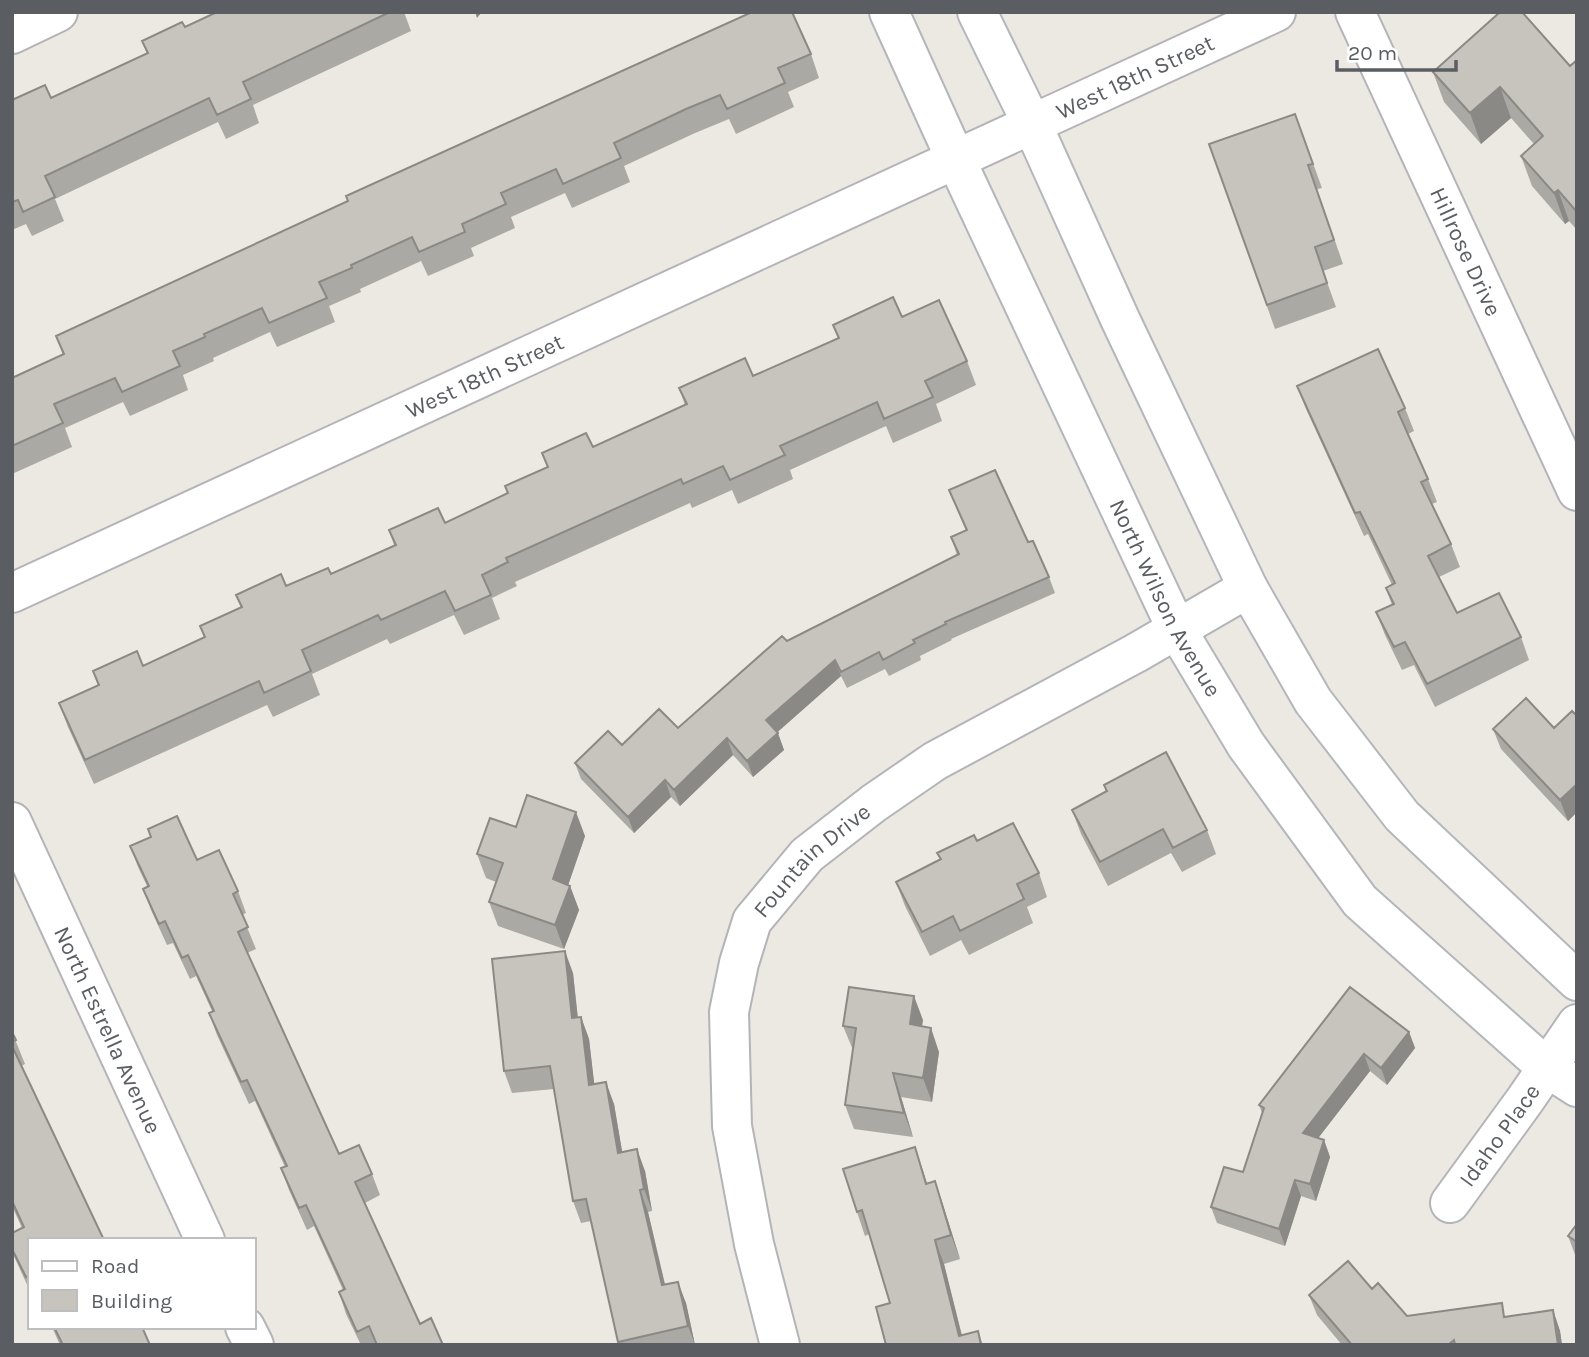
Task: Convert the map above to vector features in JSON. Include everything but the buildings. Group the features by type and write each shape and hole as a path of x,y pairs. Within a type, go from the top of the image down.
{"street":[{"path":"12,34 58,12"},
{"name":"North Wilson Avenue","path":"889,12 1177,630 1246,745 1360,901 1561,1077"},
{"path":"977,12 1248,588 1313,701 1402,816 1577,981"},
{"name":"West 18th Street","path":"12,593 1276,12"},
{"name":"Hillrose Drive","path":"1355,12 1577,491"},
{"name":"Fountain Drive","path":"780,1345 754,1244 732,1126 729,1012 751,921 807,855 874,803 935,761 1177,630 1248,588"},
{"name":"North Estrella Avenue","path":"12,822 204,1238"},
{"name":"Idaho Place","path":"1450,1203 1525,1100 1561,1077 1577,1024"},
{"path":"247,1329 254,1345"}]}
